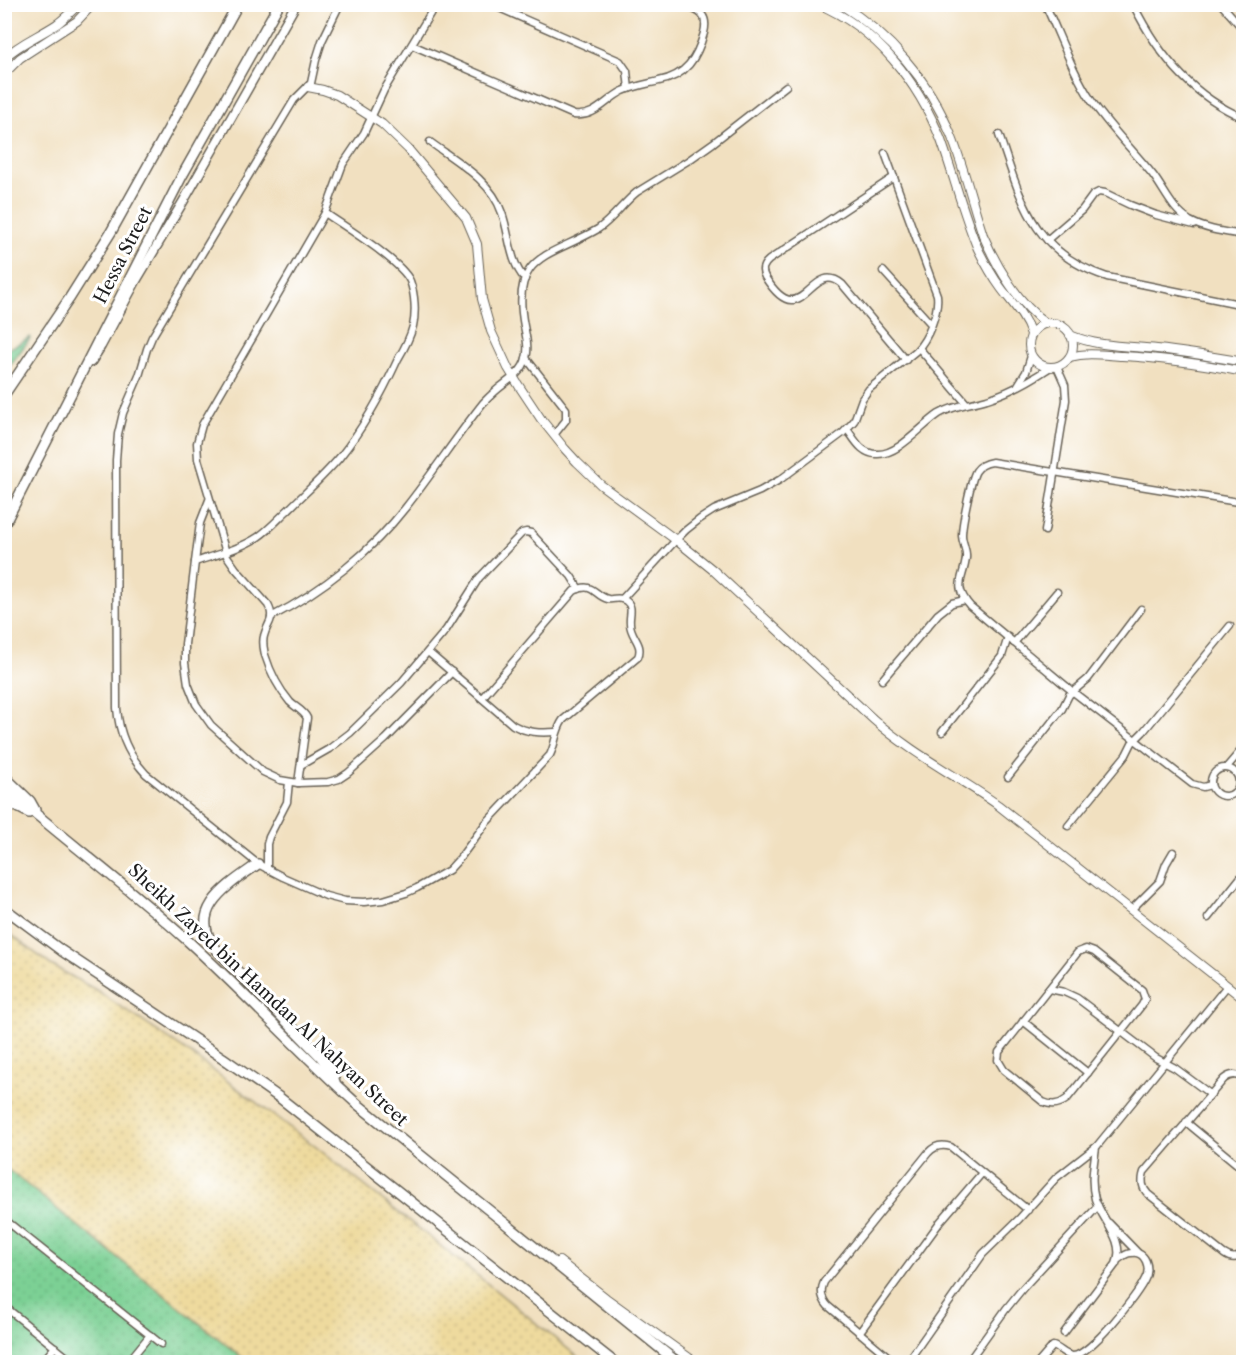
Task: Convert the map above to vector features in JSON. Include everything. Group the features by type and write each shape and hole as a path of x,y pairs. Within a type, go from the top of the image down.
{"main road":[{"name":"Hessa Street","path":"4,395 111,232 238,4"},
{"name":"Hessa Street","path":"4,525 182,176 279,4"},
{"path":"82,371 101,346 296,4"},
{"path":"4,776 30,801 37,815"},
{"name":"Sheikh Zayed bin Hamdan Al Nahyan Street","path":"4,787 189,942 335,1085 677,1362"},
{"path":"4,800 37,815"},
{"path":"258,864 222,890 215,898 207,914 207,934 217,950 321,1057 331,1072 335,1085"},
{"path":"4,908 62,951 280,1098 614,1362"}],"street":[{"path":"4,58 29,39 56,24 79,4"},
{"path":"4,74 20,58 77,21 93,4"},
{"path":"340,4 322,41 313,79 294,100 152,337 123,413 116,451 117,708 121,733 131,756 146,774 258,864 318,893 345,901 364,902 383,900 417,888 442,874 460,858 486,823 550,755 556,732 566,716 636,660 640,647 630,625 630,607 627,602 622,599 607,599 591,589 579,589 570,595 482,698"},
{"path":"298,783 307,718 304,712 288,699 268,665 263,640 271,617 270,610 232,565 225,551 200,468 197,451 198,435 325,213 343,164 364,133 384,90 436,4"},
{"path":"490,4 620,61 627,71 629,89"},
{"path":"412,45 574,115 583,115 592,113 613,97 629,89 668,79 683,71 700,48 705,20 700,12 682,4"},
{"path":"818,4 844,18 875,41 894,60 910,82 924,105 940,140 978,249 992,274 1023,317 1031,334"},
{"path":"840,4 894,46 926,87 951,134 989,249 1026,306 1046,323"},
{"path":"1045,4 1084,89 1096,108 1155,178 1177,210 1199,225"},
{"path":"1133,4 1157,45 1185,78 1216,105 1244,118"},
{"path":"1221,4 1244,30"},
{"path":"271,617 320,588 375,541 406,507 483,404 521,369 526,358 527,342 521,292 525,279 541,257 598,229 637,192 705,149 786,86"},
{"path":"308,87 337,95 382,124 408,149 461,211 471,226 479,253 481,290 487,320 499,349 530,403 554,435 589,474 712,570 885,729 913,751 963,781 998,806 1243,999"},
{"path":"999,135 1025,207 1035,225 1062,255 1080,267 1107,277 1244,305"},
{"path":"430,142 476,175 493,196 502,213 515,264 525,279"},
{"path":"622,599 686,530 714,510 760,491 781,479 847,429 854,421 862,399 869,389 920,348 936,311 936,295 885,153"},
{"path":"894,177 766,262 763,270 781,296 792,300 800,298 825,278 837,280 906,360"},
{"path":"1047,240 1082,210 1093,195 1099,192 1156,215 1244,236"},
{"path":"195,562 250,541 264,533 324,475 340,457 378,400 409,338 415,312 413,292 404,271 325,213"},
{"path":"883,271 932,324"},
{"path":"847,429 861,448 870,453 880,454 890,451 938,415 953,407 995,396 1053,367 1066,362 1070,357 1073,344 1064,327 1050,323 1037,327 1031,334 1028,344 1031,356 1039,364 1053,367 1063,378 1066,393 1045,531"},
{"path":"1070,335 1096,344 1181,352 1244,362"},
{"path":"920,348 966,404"},
{"path":"1070,357 1087,354 1129,356 1189,362 1244,372"},
{"path":"1018,385 1026,372 1031,356"},
{"path":"526,358 566,409 566,420 554,435"},
{"path":"1211,785 1203,787 1191,784 1072,691 970,606 965,600 960,585 966,557 962,533 973,478 984,464 997,462 1244,503"},
{"path":"209,500 200,523 195,562 185,653 188,684 200,711 211,725 255,767 271,777 289,782 328,782 339,779 408,717 452,672"},
{"path":"301,765 329,749 355,728 401,683 450,625 478,578 524,532 531,533 574,580 579,589"},
{"path":"1014,643 1057,592"},
{"path":"882,680 938,614 952,603 965,600"},
{"path":"1008,777 1062,709 1072,691 1084,684 1141,609"},
{"path":"1068,826 1230,626"},
{"path":"942,732 1002,656 1008,638"},
{"path":"428,652 509,722 536,733 556,732"},
{"path":"1227,768 1244,747"},
{"path":"1227,768 1235,773 1241,787 1224,796 1215,792 1211,779 1220,769 1227,768"},
{"path":"267,869 267,844 287,802 289,782"},
{"path":"1131,910 1160,880 1173,852"},
{"path":"1208,918 1244,873"},
{"path":"1083,949 1092,950 1144,993 1144,1002 1067,1100 1053,1105 1043,1102 1004,1070 999,1060 999,1052 1023,1021 1078,952 1083,949"},
{"path":"1028,1210 951,1147 942,1145 934,1148 930,1150 824,1282 821,1294 825,1303 891,1359 901,1361 908,1359 977,1262 1028,1210 1056,1178 1096,1146 1227,986"},
{"path":"1049,989 1077,998 1210,1094"},
{"path":"1023,1021 1088,1073"},
{"path":"1244,1078 1235,1075 1227,1077 1186,1122 1144,1173 1142,1180 1143,1188 1148,1194 1227,1256 1237,1258 1244,1254"},
{"path":"1186,1122 1244,1170"},
{"path":"1096,1146 1092,1181 1098,1206 1119,1246 1119,1259"},
{"path":"859,1333 953,1205 982,1173"},
{"path":"474,1198 493,1209 606,1298 695,1362"},
{"path":"968,1362 1019,1293 1098,1206"},
{"path":"4,1219 161,1344"},
{"path":"1039,1362 1052,1347 1056,1346 1066,1354 1074,1356 1087,1348 1103,1334 1134,1297 1146,1278 1148,1270 1146,1262 1105,1220"},
{"path":"1064,1332 1119,1259 1128,1253 1138,1253"},
{"path":"4,1306 73,1362"},
{"path":"128,1362 150,1335"},
{"path":"42,1362 55,1347"},
{"path":"1238,1362 1244,1356"}],"green space":[{"path":"31,337 5,372 5,351"},
{"path":"5,1167 248,1362 5,1362"}],"sand":[{"path":"5,930 51,965 96,990 191,1054 316,1147 584,1362 248,1362 5,1167"}]}
